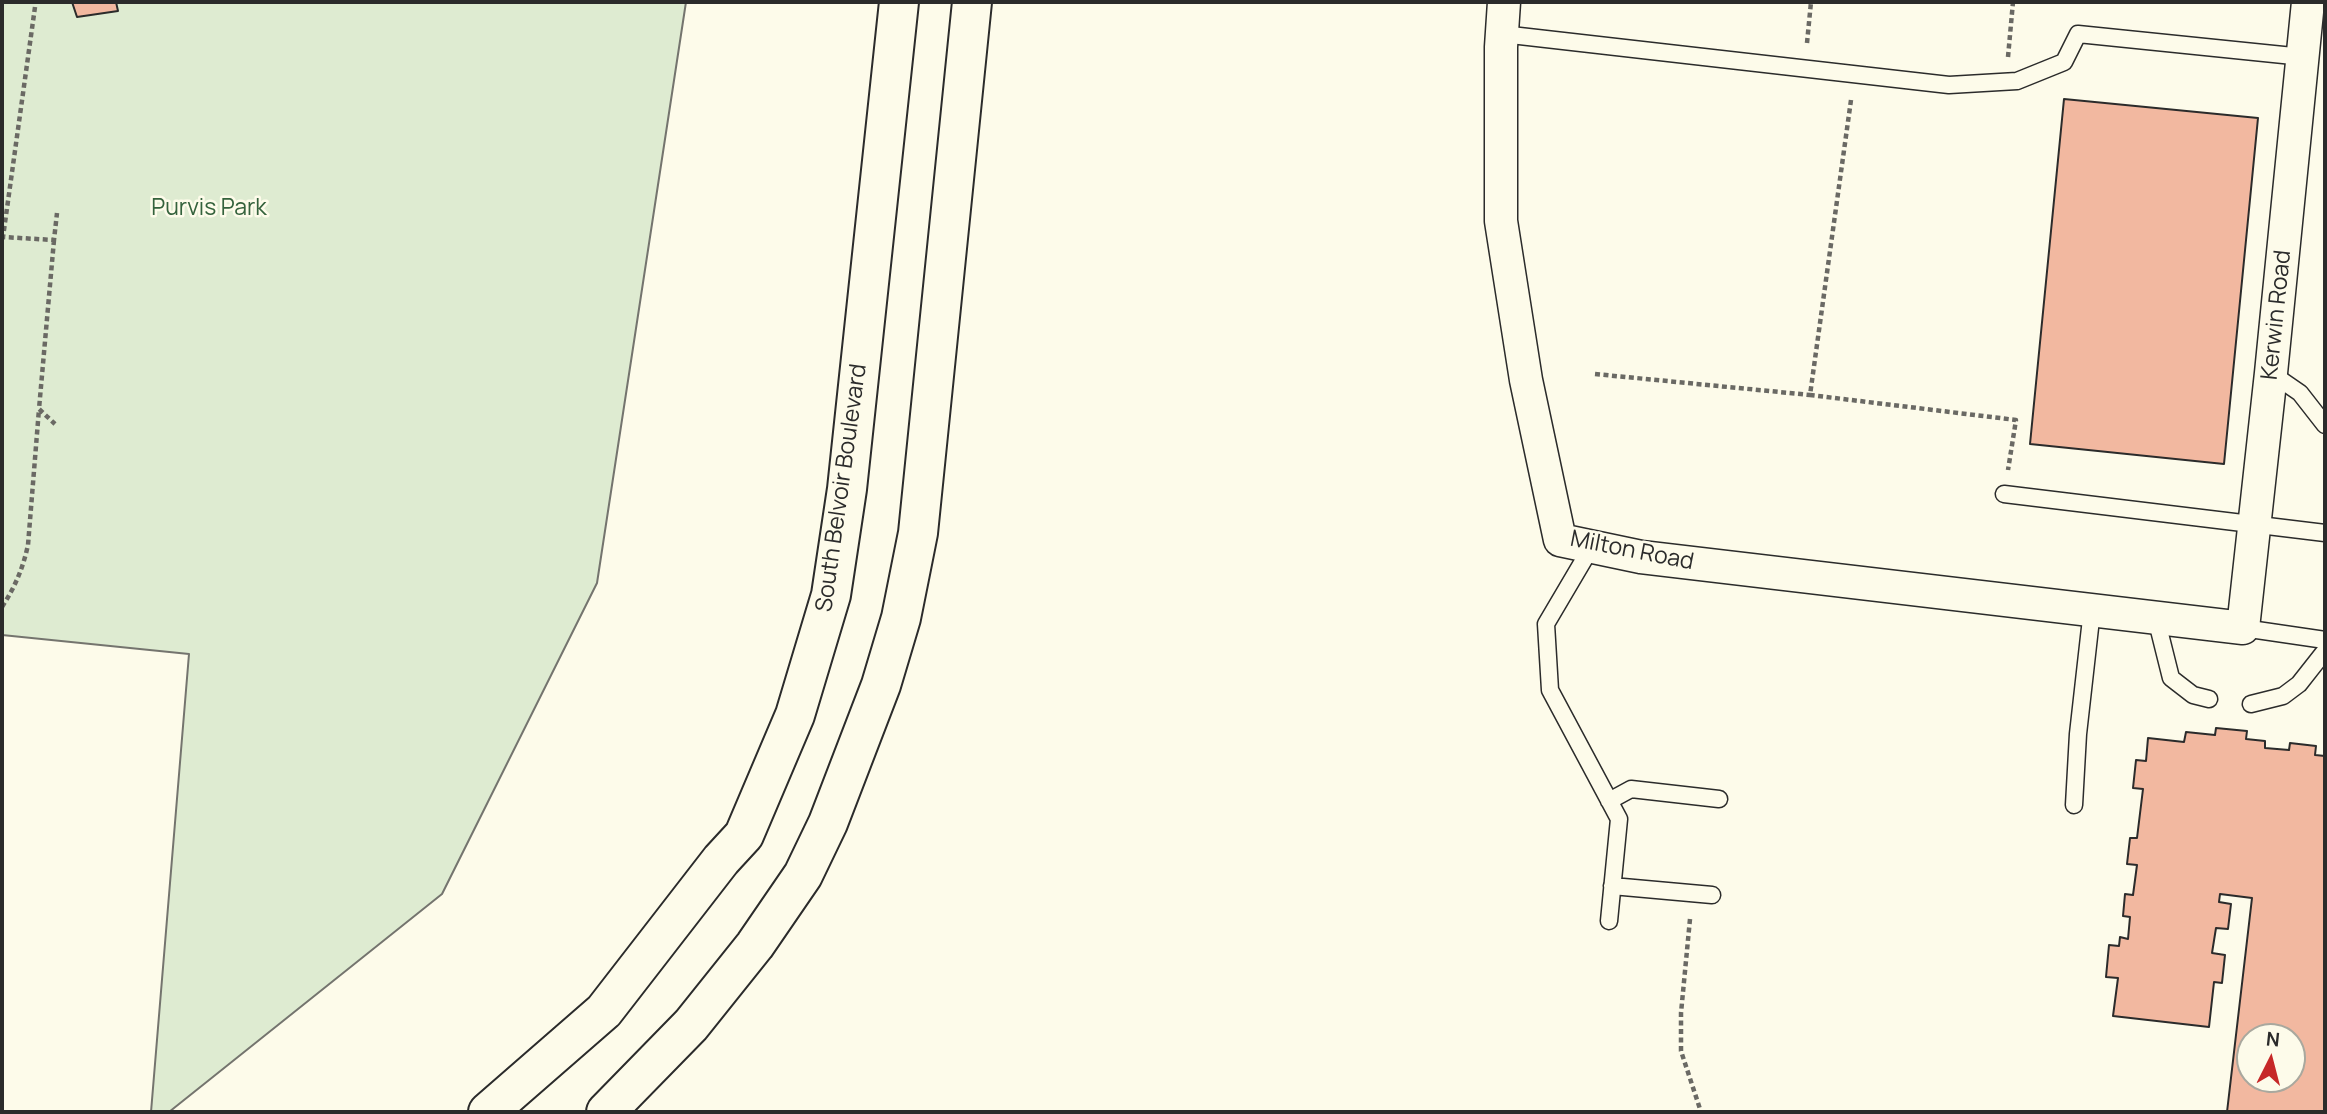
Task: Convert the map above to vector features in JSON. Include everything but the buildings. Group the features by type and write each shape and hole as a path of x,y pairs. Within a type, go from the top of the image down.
{"street":[{"name":"South Belvoir Boulevard","path":"488,1112 604,1011 744,835 795,716 831,595 847,489 899,2"},
{"path":"606,1112 691,1025 755,945 803,875 828,823 881,685 901,618 918,533 972,2"},
{"name":"Milton Road","path":"1504,2 1501,221 1526,380 1560,540 1641,558 2243,628"},
{"name":"Kerwin Road","path":"2243,628 2303,57 2314,5"}],"lane":[{"path":"1502,34 1949,85 2017,81 2064,62 2078,34 2303,57"},
{"path":"2271,373 2300,393 2325,425"},
{"path":"2004,494 2325,533"},
{"path":"1592,547 1546,624 1550,690 1619,819 1609,921"},
{"path":"2074,805 2078,734 2092,610"},
{"path":"2156,618 2171,678 2193,695 2209,699"},
{"path":"2243,628 2325,640"},
{"path":"2251,704 2283,696 2299,684 2325,651"},
{"path":"1609,801 1631,789 1719,799"},
{"path":"1612,886 1712,895"}],"path":[{"path":"1804,69 1811,2"},
{"path":"2005,81 2012,2"},
{"path":"35,6 3,237 54,240"},
{"path":"1810,395 1855,75"},
{"path":"2,607 24,565 28,545 57,213"},
{"path":"1595,374 1810,395 2016,421 2004,494"},
{"path":"39,409 55,424"},
{"path":"1693,893 1681,1013 1681,1051 1701,1112"}],"green space":[{"name":"Purvis Park","path":"2,2 686,2 597,583 442,894 169,1112 151,1112 189,654 2,635"}]}
